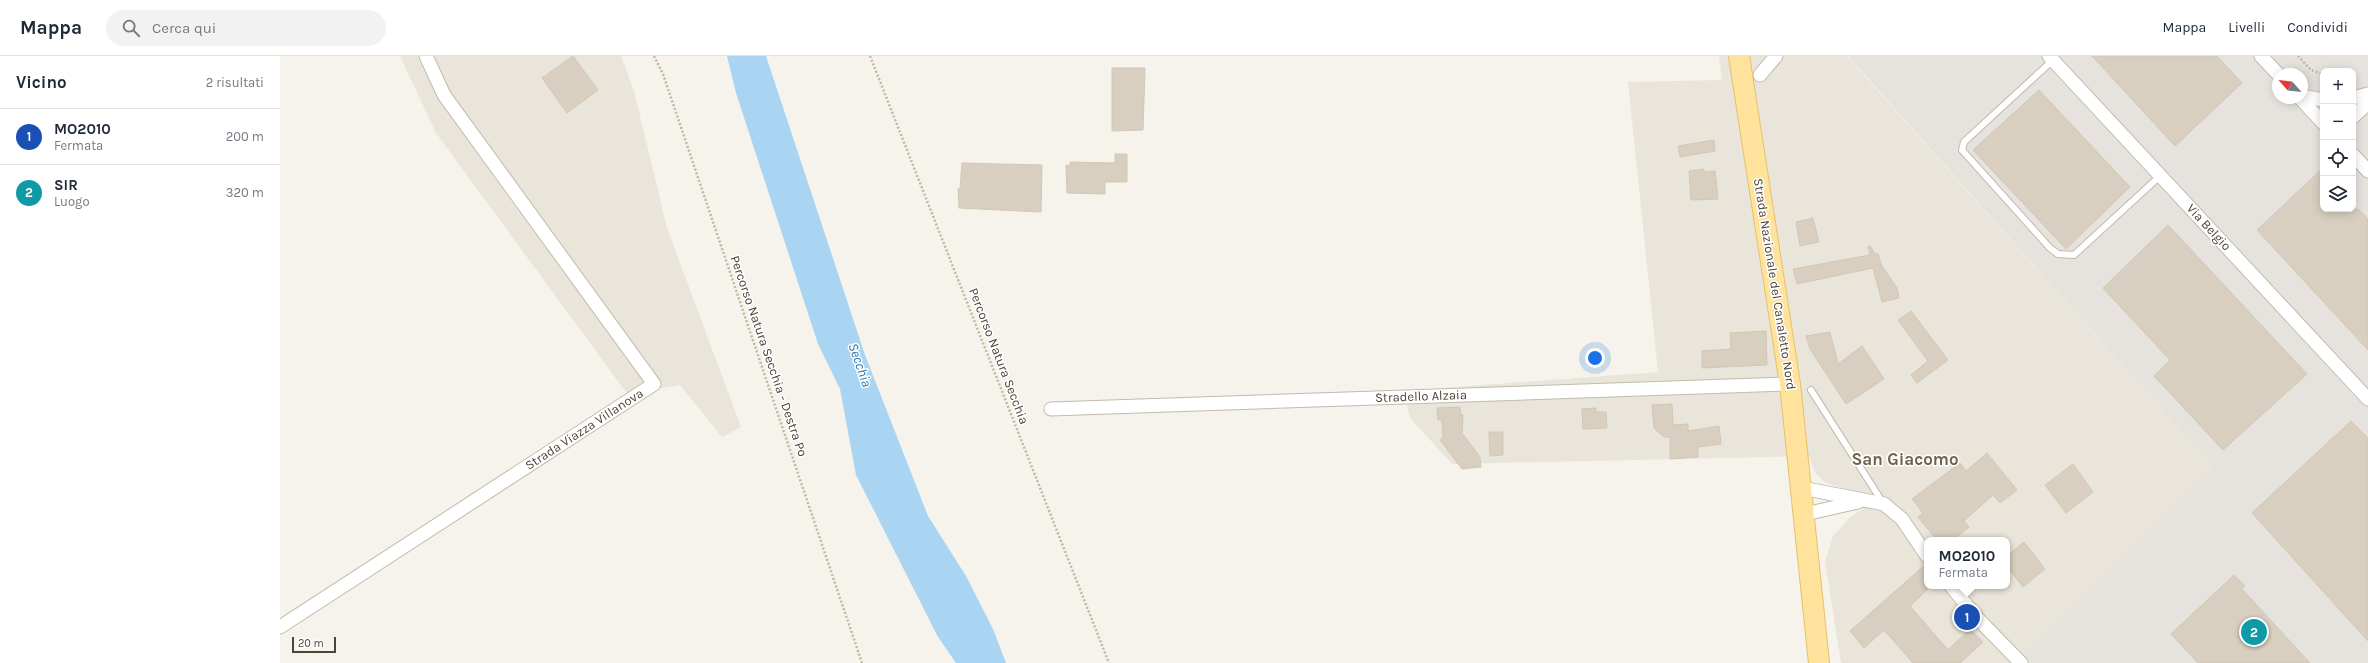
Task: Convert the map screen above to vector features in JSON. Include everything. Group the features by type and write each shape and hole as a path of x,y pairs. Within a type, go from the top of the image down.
{"main road":[{"name":"Strada Nazionale del Canaletto Nord","path":"1739,56 1790,384 1805,514 1819,663"}],"street":[{"name":"Strada Viazza Villanova","path":"280,627 654,384 444,95 426,56"},
{"path":"1760,75 1776,56"},
{"path":"2261,56 2272,68"},
{"name":"Via Belgio","path":"2051,58 2368,399"},
{"path":"2356,97 2368,94"},
{"path":"2308,98 2320,100"},
{"path":"2356,114 2368,103"},
{"path":"2307,104 2320,119"},
{"path":"2356,158 2368,171"},
{"name":"Stradello Alzaia","path":"1051,409 1790,384"},
{"path":"1802,488 1884,504 1902,519 1924,552"},
{"path":"1805,514 1863,500"},
{"path":"1953,589 1979,620 2021,663"}],"lane":[{"path":"2051,58 1964,142 1962,150 2029,225 2058,254 2074,255 2160,176"},
{"path":"1811,390 1884,504"}],"path":[{"name":"Percorso Natura Secchia - Destra Po","path":"654,56 663,74 862,663"},
{"name":"Percorso Natura Secchia","path":"870,56 1109,663"},
{"path":"2298,56 2311,70 2320,73"}],"shaded area":[{"path":"400,56 621,56 634,91 667,228 741,427 722,437 680,385 643,391 631,399 436,133"},
{"path":"1719,56 1847,56 2213,468 2022,654 2031,663 1841,663 1825,562 1833,536 1851,516 1863,509 1858,493 1826,483 1815,473 1809,456 1452,464 1410,418 1404,391 1658,372 1628,82 1722,80"},
{"path":"1848,56 2368,56 2368,663 2031,663 2021,654 2213,468"}],"water":[{"name":"Secchia","path":"727,56 766,56 865,355 928,516 966,576 993,629 1006,663 956,663 938,637 856,475 840,389 818,344 736,93"}],"building":[{"path":"573,56 598,90 567,113 542,78"},
{"path":"2092,56 2217,56 2242,83 2175,146"},
{"path":"1112,68 1145,68 1143,130 1112,131"},
{"path":"2039,90 2130,187 2066,249 1973,150"},
{"path":"1714,140 1715,151 1680,157 1678,146"},
{"path":"1115,154 1127,154 1127,182 1105,182 1105,194 1067,193 1066,165 1070,166 1070,162 1115,163"},
{"path":"962,163 1042,165 1041,212 959,208 958,189 960,189"},
{"path":"1704,169 1704,172 1715,171 1718,199 1691,200 1689,171"},
{"path":"2320,171 2320,212 2356,212 2356,209 2358,209 2368,219 2368,350 2257,230"},
{"path":"1813,218 1819,242 1800,246 1796,222"},
{"path":"2168,225 2307,374 2223,450 2154,376 2170,360 2103,288"},
{"path":"1870,246 1875,254 1878,254 1882,266 1897,288 1899,298 1882,302 1873,268 1797,284 1793,269 1870,255 1868,247"},
{"path":"1911,311 1948,360 1917,383 1911,375 1928,361 1898,320"},
{"path":"1766,331 1767,365 1702,368 1702,351 1731,349 1730,333"},
{"path":"1830,332 1838,364 1862,346 1884,379 1846,404 1810,349 1806,336"},
{"path":"1672,404 1673,425 1688,424 1688,431 1719,426 1721,444 1698,447 1698,457 1670,459 1670,437 1664,437 1654,428 1652,405"},
{"path":"1460,407 1461,415 1463,415 1462,433 1480,457 1481,467 1462,469 1440,440 1443,437 1442,420 1438,420 1437,408"},
{"path":"1596,408 1596,412 1606,412 1607,428 1583,429 1582,409"},
{"path":"2351,421 2368,438 2368,641 2252,513"},
{"path":"1489,432 1503,432 1503,455 1490,456"},
{"path":"1987,453 2017,490 2000,503 1993,495 1964,521 1969,527 1957,537 1935,537 1918,517 1923,513 1912,499 1960,463 1966,471"},
{"path":"2073,464 2093,492 2066,513 2045,485"},
{"path":"2024,542 2045,569 2023,587 2010,571 2010,554"},
{"path":"1924,566 1924,589 1927,590 1910,606 1948,650 1970,629 1983,642 1960,663 1913,663 1884,630 1864,648 1850,631"},
{"path":"2234,575 2245,586 2242,589 2310,663 2198,663 2171,634"}],"place":[{"name":"MO2010","path":"1967,617"},
{"name":"SIR","path":"2254,632"}],"district":[{"name":"San Giacomo","path":"1905,459"}]}
